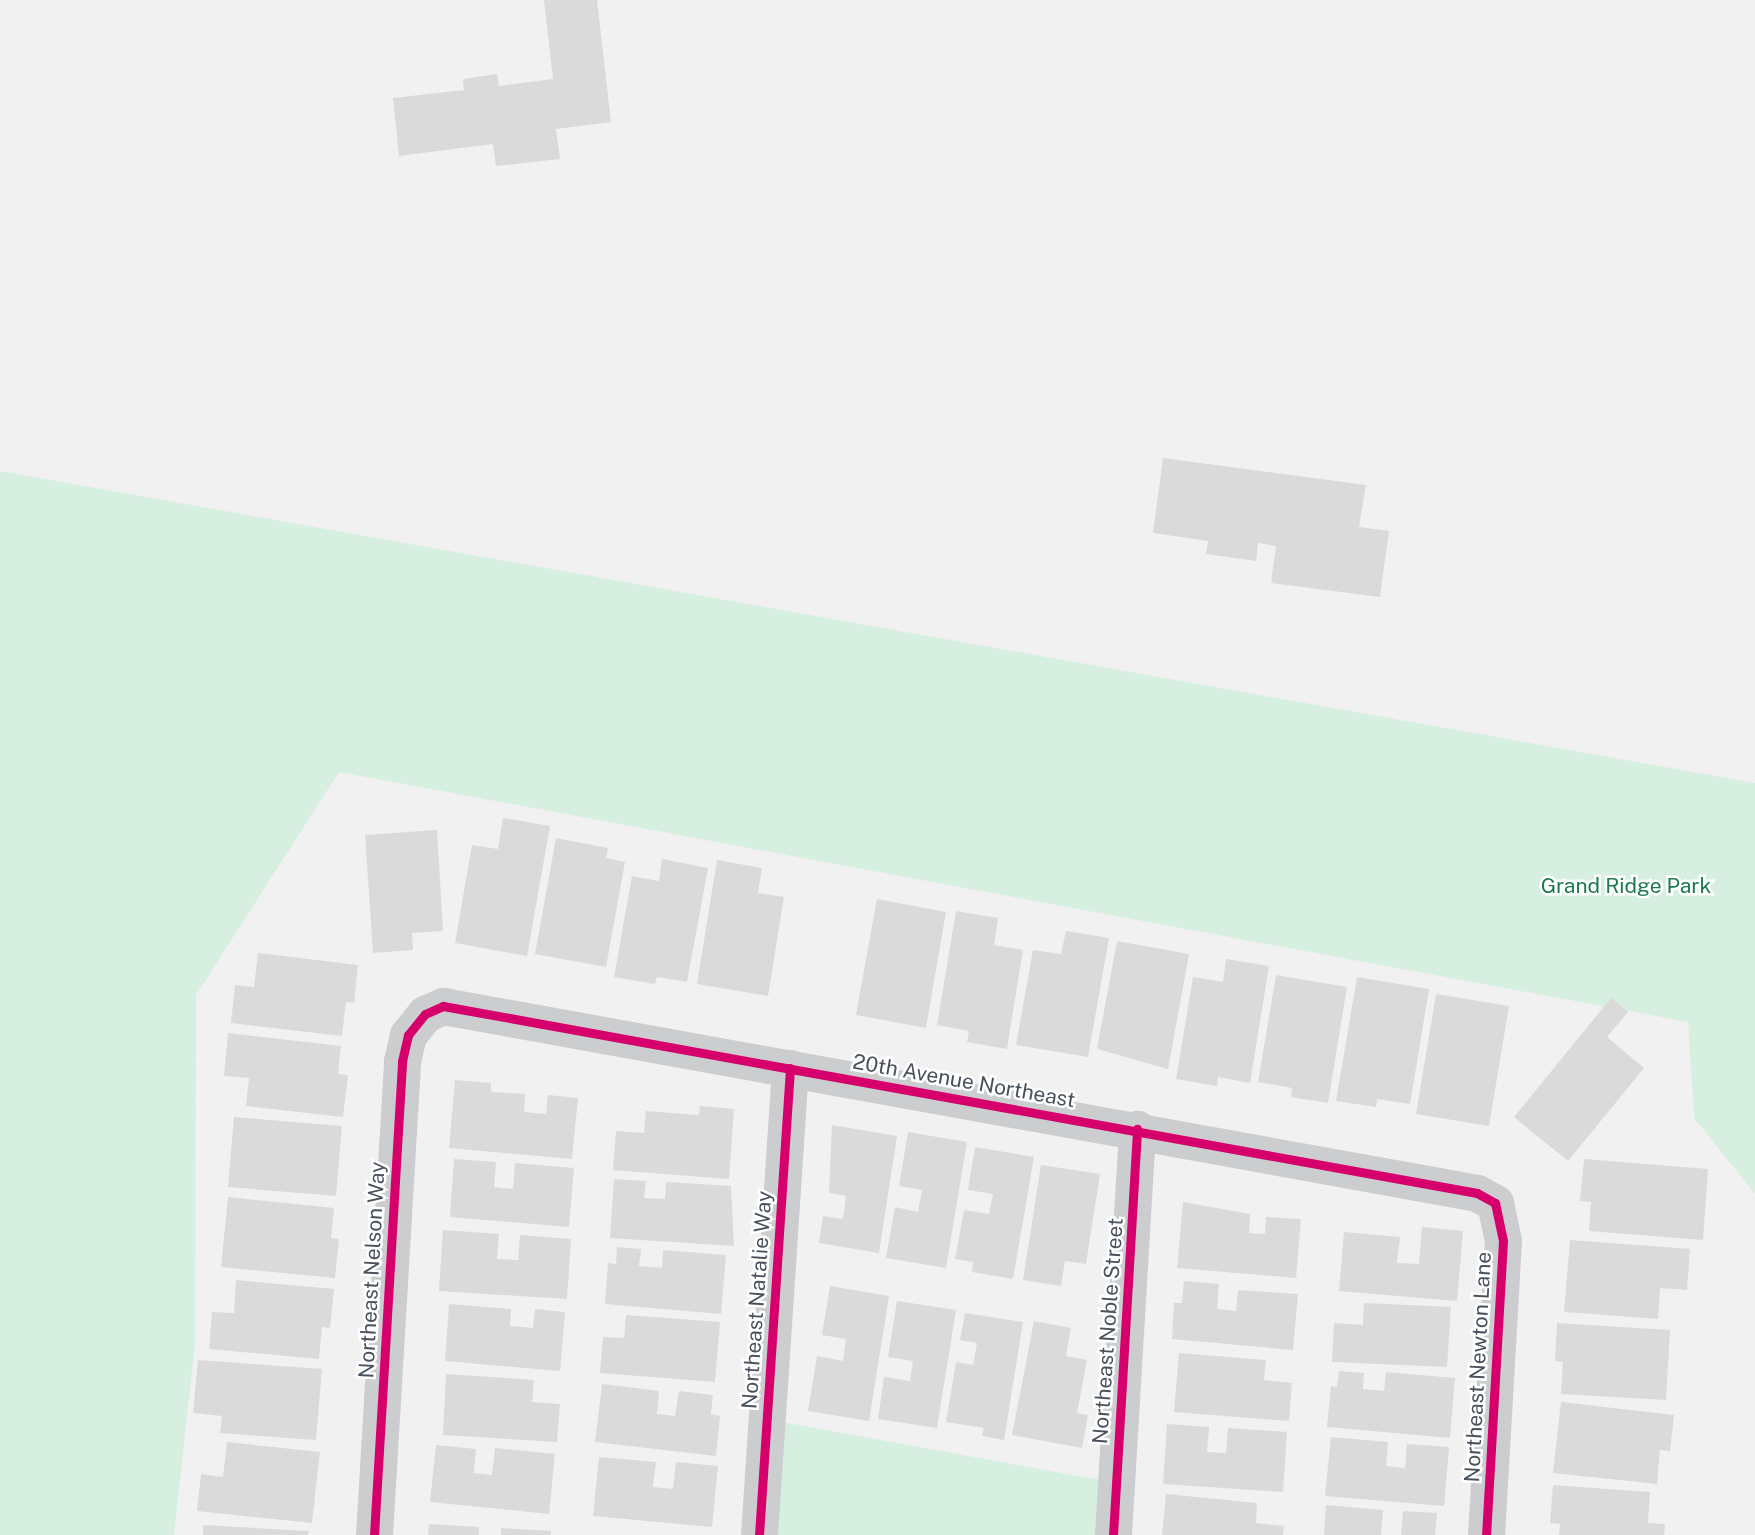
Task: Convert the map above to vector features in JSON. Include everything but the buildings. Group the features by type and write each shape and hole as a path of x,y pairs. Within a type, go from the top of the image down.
{"street":[{"name":"20th Avenue Northeast","path":"425,1014 443,1006 467,1007 1477,1193 1495,1203"},
{"name":"Northeast Nelson Way","path":"374,1535 402,1061 408,1035 425,1014"},
{"name":"Northeast Natalie Way","path":"759,1535 790,1068"},
{"name":"Northeast Noble Street","path":"1113,1535 1138,1129"},
{"name":"Northeast Newton Lane","path":"1486,1535 1503,1241 1495,1203"}],"green space":[{"name":"Grand Ridge Park","path":"0,471 1755,783 1755,1194 1694,1118 1688,1022 339,772 196,995 195,1343 174,1535 0,1535"},
{"path":"766,1419 1116,1483 1113,1535 760,1535"}],"cycle path":[{"path":"374,1535 402,1061 408,1035 425,1014 443,1006 1477,1193 1495,1203 1503,1241 1486,1535"},
{"path":"759,1535 790,1068"},
{"path":"1113,1535 1137,1129"}]}
